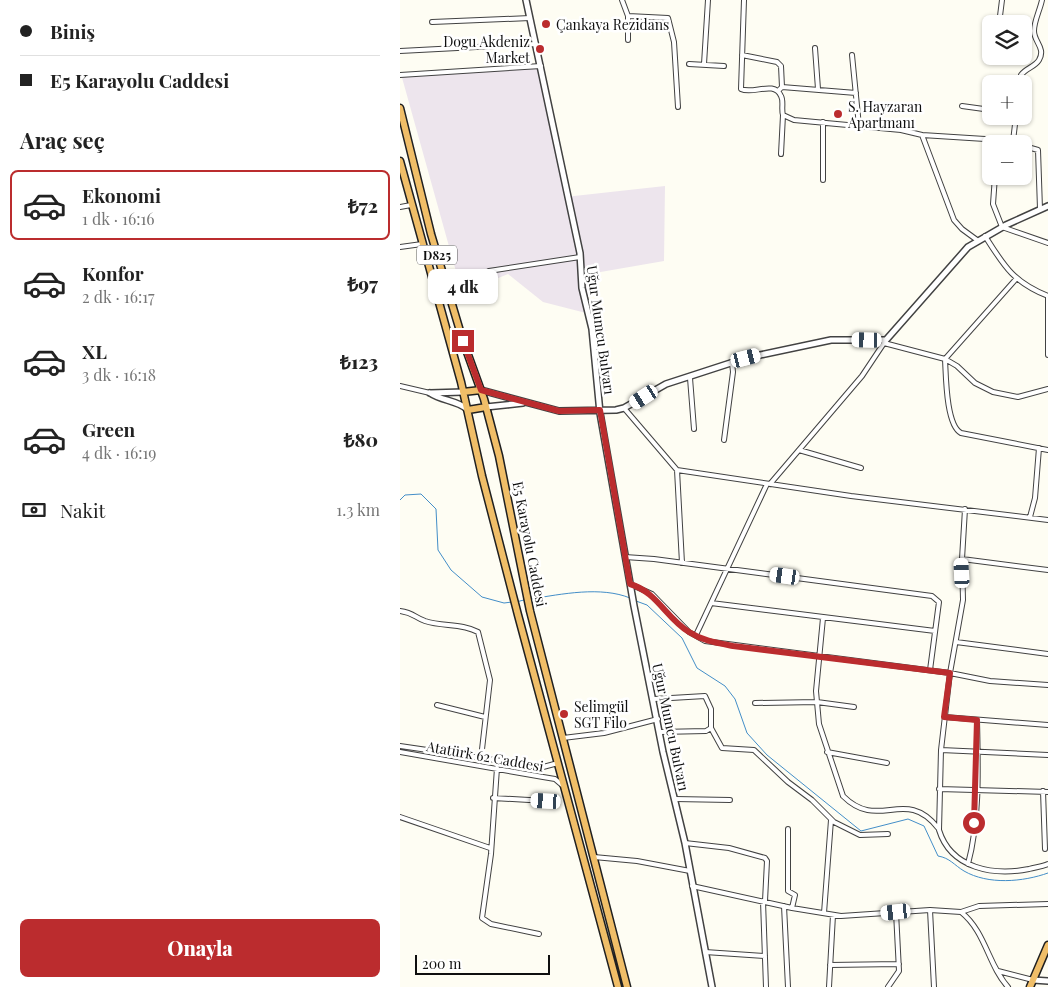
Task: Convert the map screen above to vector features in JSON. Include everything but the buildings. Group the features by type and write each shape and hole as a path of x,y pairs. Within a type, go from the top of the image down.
{"highway":[{"name":"E5 Karayolu Caddesi","path":"400,108 431,234 481,390 499,456 530,611 627,987"},
{"name":"E5 Karayolu Caddesi","path":"400,161 468,410 482,476 513,596 618,987"},
{"path":"463,392 481,390"},
{"path":"468,410 486,408"},
{"path":"1032,984 1048,945"}],"street":[{"name":"Uğur Mumcu Bulvarı","path":"526,0 580,257 582,288 592,329 600,410 634,606 685,843 712,987"},
{"path":"622,0 628,16 628,40"},
{"path":"704,64 708,0"},
{"path":"744,0 741,89 748,92 770,88 778,91 782,97 781,154"},
{"path":"1000,15 1002,0"},
{"path":"1021,75 1034,66 1041,55 1042,48 1034,36 1034,28 1042,0"},
{"path":"628,16 668,18 674,42 678,107"},
{"path":"432,22 530,18"},
{"path":"400,52 536,44"},
{"path":"815,48 818,90"},
{"path":"742,55 778,62 781,66 782,87 778,91"},
{"path":"852,55 859,126"},
{"path":"689,64 724,66"},
{"path":"400,75 541,66"},
{"path":"782,87 856,93"},
{"path":"962,106 982,109"},
{"path":"783,115 794,120 859,126 922,135 982,139"},
{"path":"823,122 824,180"},
{"path":"922,135 954,220 962,229 977,240"},
{"path":"1032,148 1038,150 1040,209"},
{"path":"994,185 993,204 1002,227 1048,243"},
{"path":"400,207 411,205"},
{"path":"696,635 768,484 862,376 885,342 952,263 977,240 1048,206"},
{"path":"985,236 1003,265 1016,280 1048,296 1048,355"},
{"path":"400,247 422,244"},
{"path":"451,300 489,271 580,257"},
{"path":"1016,280 945,359 950,411 956,431 1048,450"},
{"path":"481,390 559,411 624,408 666,384 690,378 732,362 774,351 831,340 885,342 945,359 975,383 993,392 1026,396 1048,389"},
{"path":"724,440 733,372 732,362"},
{"path":"690,378 694,429"},
{"path":"400,386 430,393 463,392"},
{"path":"430,393 439,400 458,403 468,410"},
{"path":"486,408 519,403 536,404"},
{"path":"624,408 677,470 682,563"},
{"path":"1030,517 1035,498 1040,448"},
{"path":"799,450 861,468"},
{"path":"677,470 768,484 1048,520"},
{"path":"965,510 962,559 964,600 944,717 939,789 939,830 942,840 950,851 968,864 999,873 1048,864"},
{"path":"625,557 932,596 939,602 930,670"},
{"path":"962,559 1048,570"},
{"path":"630,584 652,594 689,632 705,641 930,670 990,681 1048,685"},
{"path":"711,603 935,631"},
{"path":"400,611 412,612 425,621 468,627 478,632 490,680 481,758"},
{"path":"823,618 818,656 817,702 819,724 843,796 852,805 868,812 906,808 916,810 930,819 939,830"},
{"path":"956,642 1048,654"},
{"path":"654,699 705,696 711,709 711,728 722,748 754,750 788,782 812,800 831,820 860,835 888,834"},
{"path":"755,703 817,702 854,707"},
{"path":"437,705 485,717"},
{"path":"944,717 1048,725"},
{"path":"563,738 604,733 658,719"},
{"path":"968,864 972,848 976,789 977,720"},
{"path":"660,732 706,731 711,728"},
{"name":"Atatürk 62 Caddesi","path":"400,746 543,767 558,763"},
{"path":"941,750 1048,755"},
{"name":"Atatürk 62 Caddesi","path":"400,752 554,779 564,786"},
{"path":"827,752 887,763"},
{"path":"497,768 482,918 491,924 539,934"},
{"path":"939,789 1046,792 1045,849"},
{"path":"493,798 546,801"},
{"path":"675,799 730,800"},
{"path":"400,817 490,848"},
{"path":"824,913 831,820"},
{"path":"788,829 788,891 795,895 792,908"},
{"path":"685,843 729,848 765,858 767,861 764,901 766,987"},
{"path":"594,857 637,861 690,871"},
{"path":"692,886 792,908 841,916 930,910 961,912 979,906 1048,904"},
{"path":"784,906 788,987"},
{"path":"930,910 934,987"},
{"path":"888,987 899,972 896,912"},
{"path":"961,912 978,930 1001,979 1008,987"},
{"path":"829,987 832,915"},
{"path":"705,952 765,956"},
{"path":"830,965 899,964"},
{"path":"998,970 1032,984 1048,982"}],"shaded area":[{"path":"538,68 565,197 665,186 664,261 589,274 586,313 543,302 508,274 462,293 401,74"}],"waterway":[{"path":"400,500 405,495 421,494 436,509 438,550 451,570 482,597 504,603 512,602"},
{"path":"531,599 581,592 607,592 630,598"},
{"path":"516,602 524,600"},
{"path":"636,601 647,605 682,638 697,668 725,686 735,699 747,733 767,755 861,831 908,819 924,826 938,856 949,860 973,875 1006,881 1048,873"}],"place":[{"name":"Çankaya Rezidans","path":"546,24"},
{"name":"Dogu Akdeniz Market","path":"540,49"},
{"name":"S. Hayzaran Apartmanı","path":"838,114"},
{"name":"Selimgül SGT Filo","path":"564,714"}],"route":[{"path":"463,341 481,390 559,411 600,410 630,584 641,587 652,594 689,632 705,641 733,646 950,673 944,717 977,720 978,752 974,823"}]}
